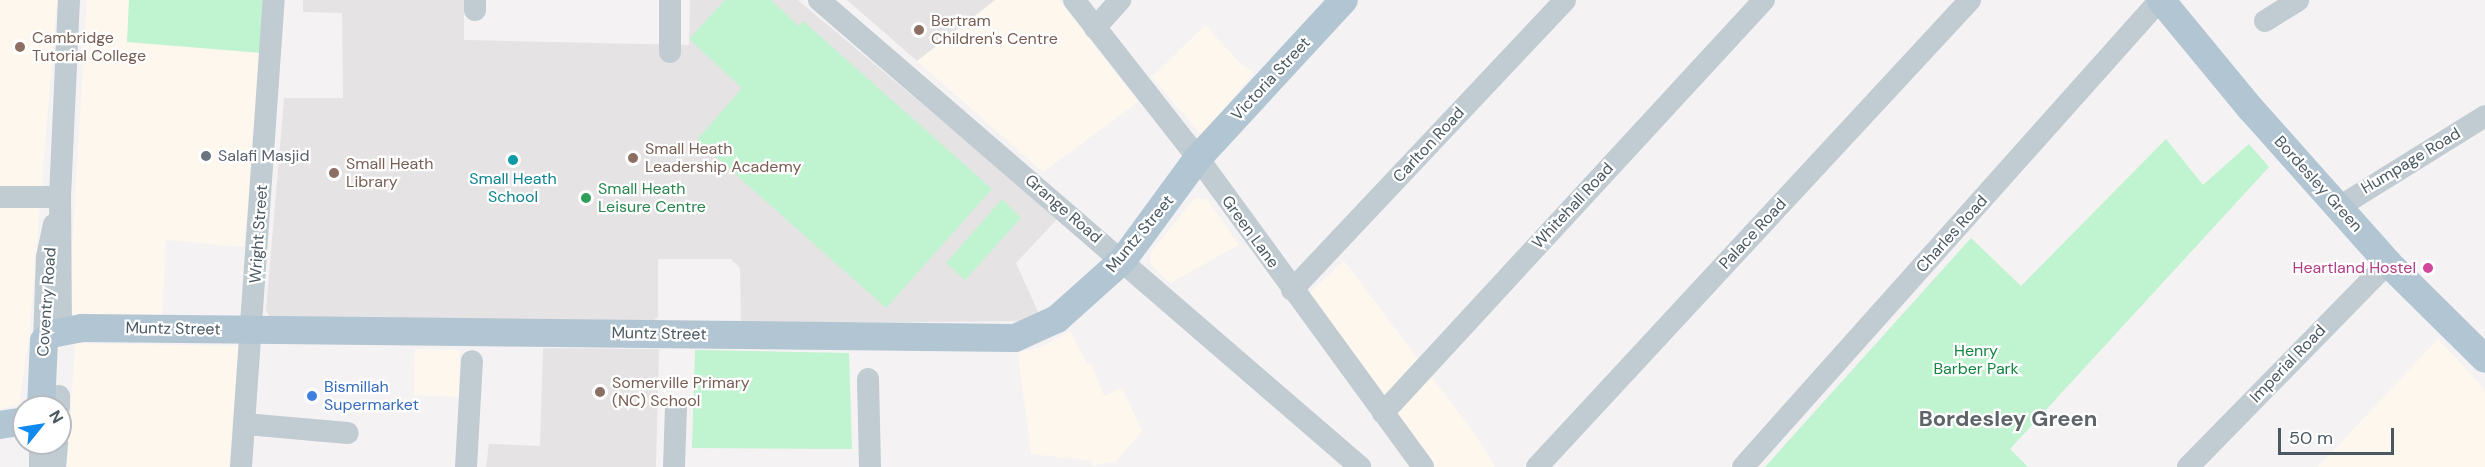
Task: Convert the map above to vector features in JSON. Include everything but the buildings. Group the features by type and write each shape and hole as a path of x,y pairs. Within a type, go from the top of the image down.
{"main road":[{"name":"Victoria Street","path":"1198,158 1344,0"},
{"name":"Bordesley Green","path":"2161,0 2388,262 2485,359"},
{"name":"Muntz Street","path":"52,336 82,328 1015,338 1057,319 1123,260 1198,158"},
{"name":"Coventry Road","path":"52,336 52,395"}],"street":[{"name":"Coventry Road","path":"52,336 69,0"},
{"name":"Wright Street","path":"241,467 253,331 274,0"},
{"path":"670,0 670,52"},
{"name":"Grange Road","path":"819,0 1123,260 1360,467"},
{"name":"Green Lane","path":"1074,0 1198,158 1292,290 1424,467"},
{"path":"1095,28 1120,0"},
{"name":"Carlton Road","path":"1292,290 1565,0"},
{"name":"Whitehall Road","path":"1383,413 1764,0"},
{"name":"Palace Road","path":"1537,467 1970,0"},
{"name":"Charles Road","path":"1743,467 2161,0"},
{"path":"2265,21 2298,0"},
{"name":"Humpage Road","path":"2339,207 2485,116"},
{"path":"0,197 60,197"},
{"name":"Imperial Road","path":"2188,467 2388,262"},
{"path":"466,467 472,361"},
{"path":"868,379 870,467"},
{"path":"674,467 676,408"},
{"path":"245,424 348,433"}],"shaded area":[{"path":"0,0 57,0 29,338 20,395 12,395 12,406 0,409"},
{"path":"87,0 129,0 128,42 262,53 244,247 166,240 162,318 68,314"},
{"name":"Small Heath Leadership Academy","path":"303,0 464,0 464,40 689,45 690,0 798,0 1058,218 1016,263 1039,314 1023,321 741,324 740,268 731,259 658,259 658,317 654,320 272,320 266,311 284,98 343,98 342,13 303,12"},
{"name":"Bertram Children's Centre","path":"847,0 995,0 917,61"},
{"path":"995,0 1059,0 1138,102 1043,172 917,61"},
{"path":"1205,25 1240,63 1254,73 1202,136 1152,77"},
{"path":"1195,198 1207,199 1239,245 1170,283 1150,263 1151,252"},
{"path":"1344,261 1474,433 1495,467 1430,467 1306,296"},
{"path":"1070,331 1087,364 1091,363 1104,396 1122,388 1142,431 1116,461 1092,466 1092,461 1031,454 1018,353 1041,347"},
{"path":"2438,339 2485,390 2485,467 2318,467"},
{"path":"75,343 239,346 229,467 67,467 68,455 72,455 72,395"},
{"name":"Somerville Primary (NC) School","path":"543,348 659,349 656,467 486,467 489,444 540,446"},
{"path":"415,349 460,350 459,397 414,395"}],"green space":[{"path":"129,0 264,0 262,53 127,42"},
{"path":"725,0 771,0 799,26 803,21 992,189 886,308 697,140 742,88 689,39"},
{"name":"Henry Barber Park","path":"2166,139 2203,185 2249,144 2269,167 2010,449 2028,467 1765,467 1971,238 2021,286"},
{"path":"1002,199 1021,218 965,280 946,263"},
{"path":"695,350 849,353 852,449 692,448"}],"place":[{"name":"Bertram Children's Centre","path":"919,30"},
{"name":"Cambridge Tutorial College","path":"20,47"},
{"name":"Salafi Masjid","path":"206,156"},
{"name":"Small Heath Leadership Academy","path":"633,158"},
{"name":"Small Heath School","path":"513,160"},
{"name":"Small Heath Library","path":"334,173"},
{"name":"Small Heath Leisure Centre","path":"586,198"},
{"name":"Heartland Hostel","path":"2428,268"},
{"name":"Somerville Primary (NC) School","path":"600,392"},
{"name":"Bismillah Supermarket","path":"312,396"}],"district":[{"name":"Bordesley Green","path":"2008,419"}]}
